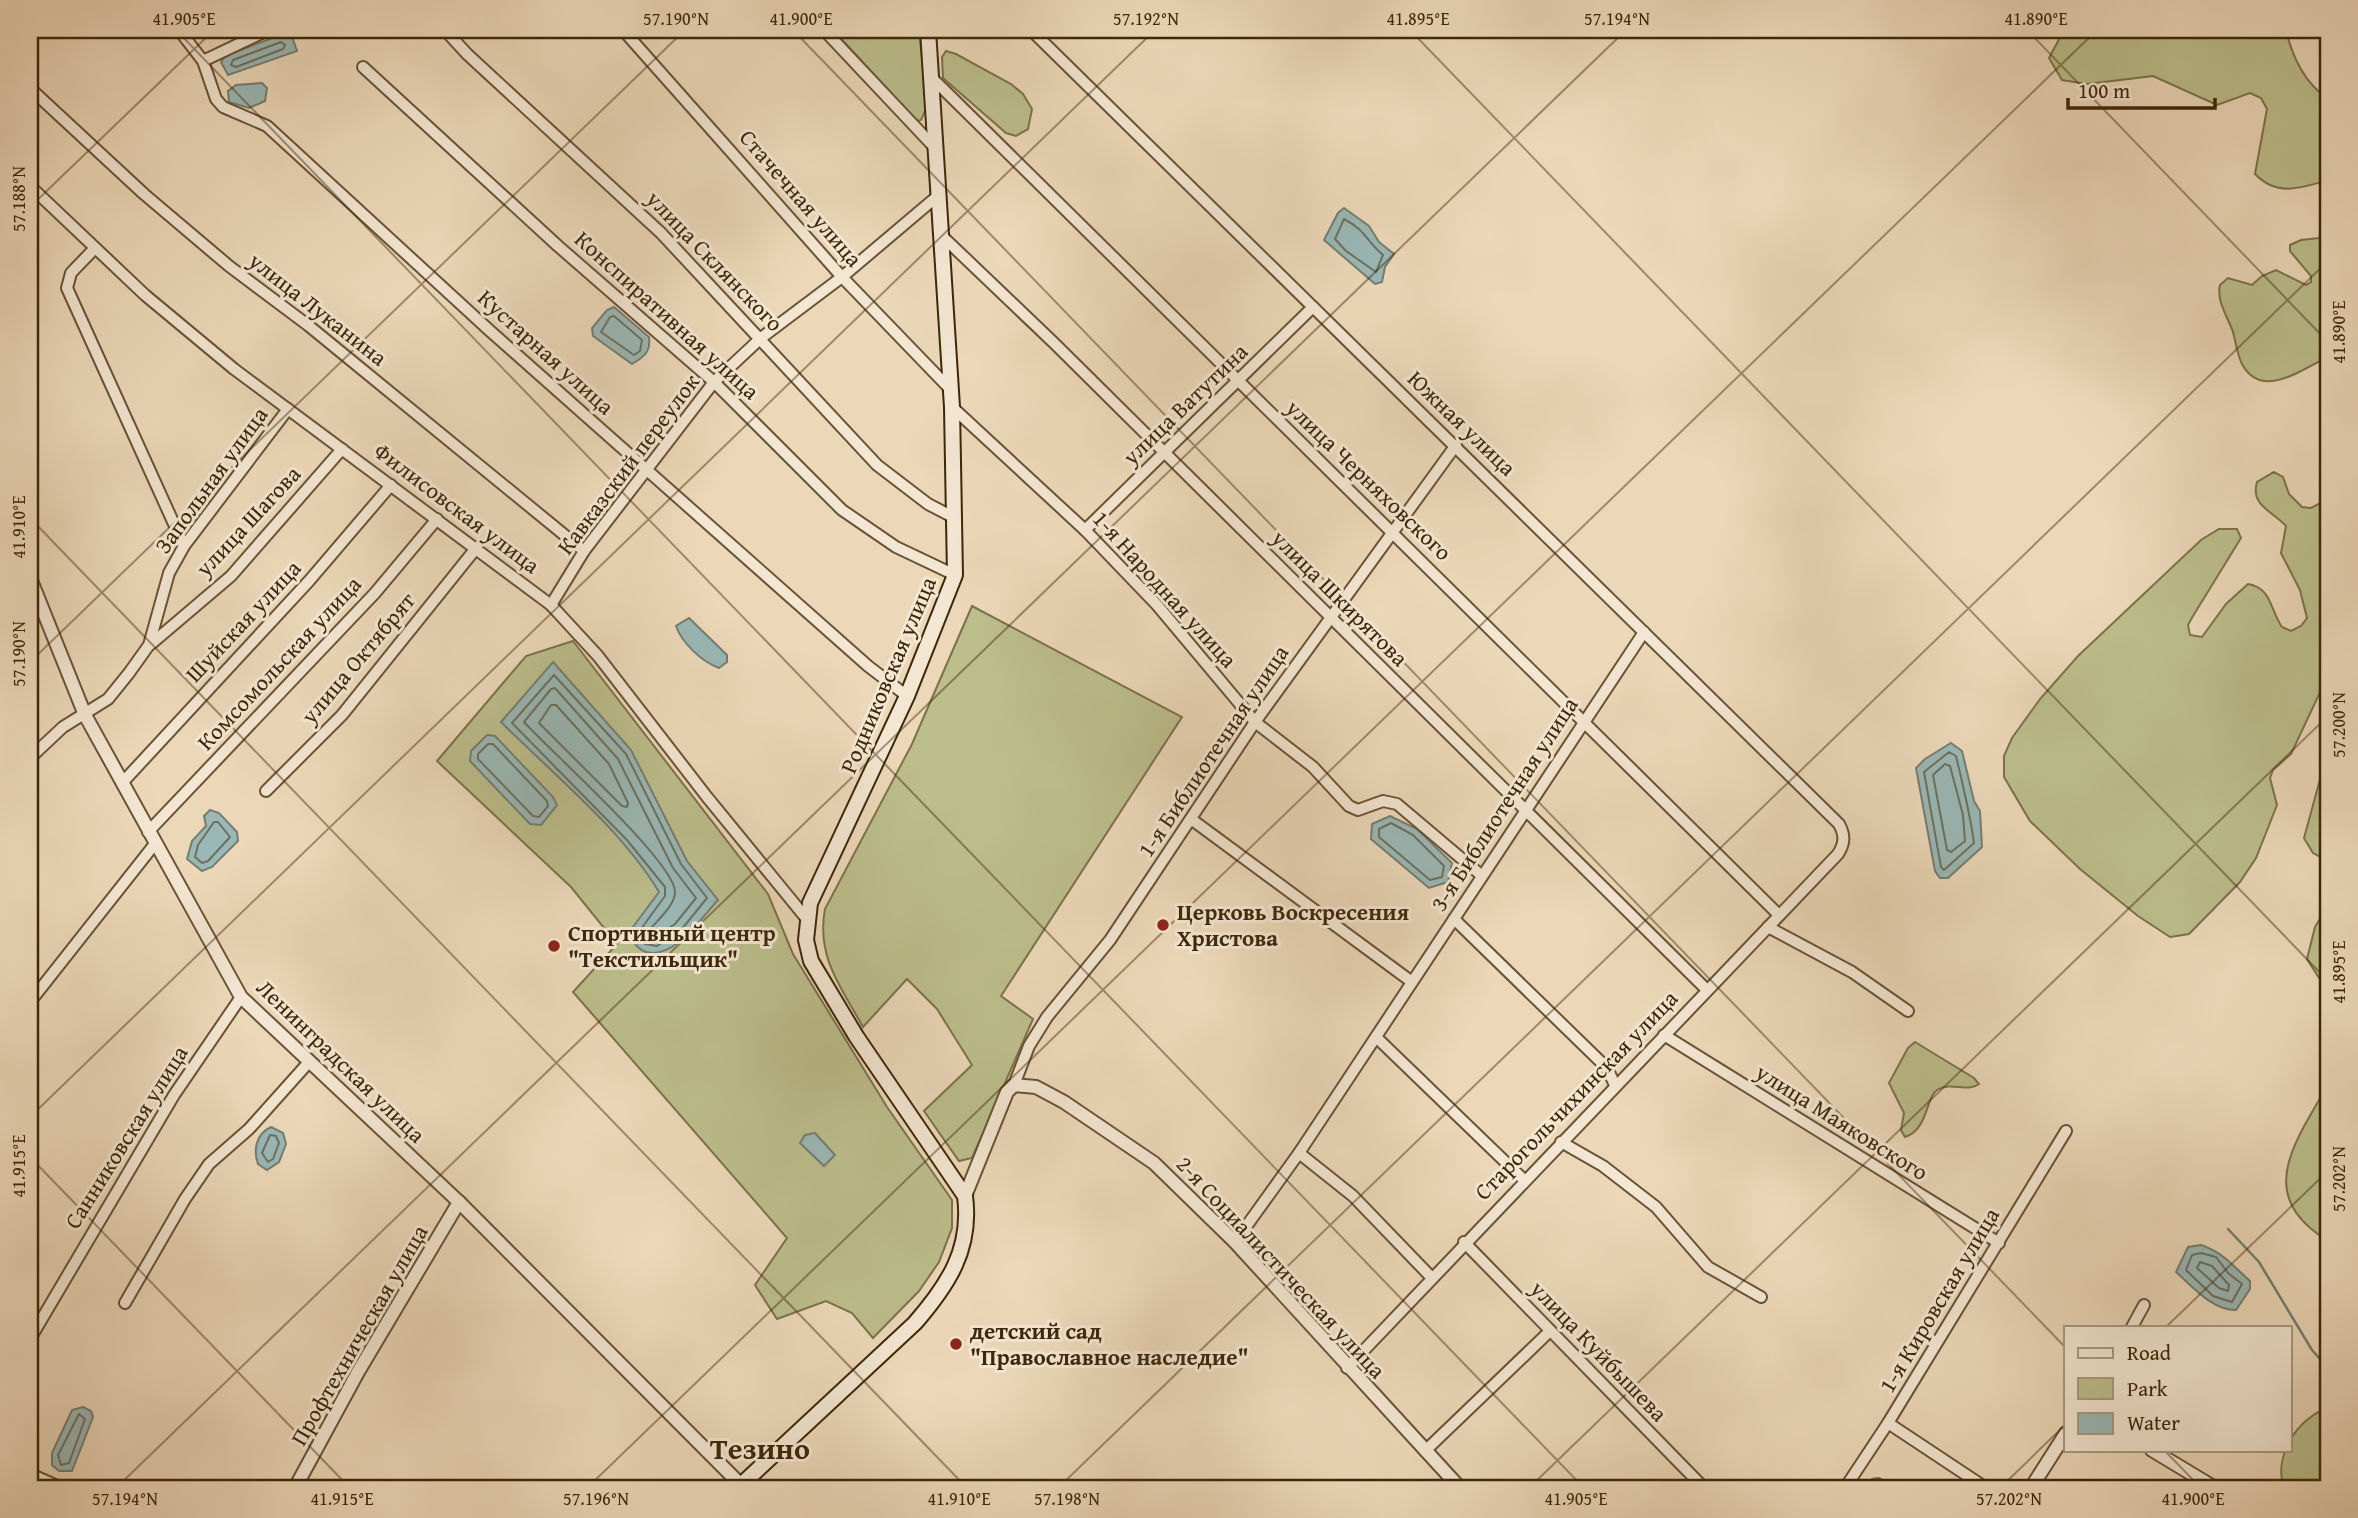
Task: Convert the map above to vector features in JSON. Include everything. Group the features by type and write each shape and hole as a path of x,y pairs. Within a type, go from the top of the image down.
{"main road":[{"name":"Родниковская улица","path":"928,30 952,407 955,575 907,696 810,903 806,918 806,940 811,961 856,1036 965,1196"},
{"path":"742,1486 915,1323 938,1297 954,1270 964,1244 968,1220 965,1196"}],"street":[{"name":"Кустарная улица","path":"179,30 202,61 216,99 223,107 267,126 479,321 868,666 907,696"},
{"path":"202,61 268,30"},
{"name":"улица Склянского","path":"445,30 467,54 661,233 877,466 928,504 955,518"},
{"name":"Стачечная улица","path":"623,30 842,277 951,390"},
{"path":"824,30 937,151"},
{"name":"Южная улица","path":"1031,30 1839,824 1844,840 1838,854"},
{"name":"Конспиративная улица","path":"363,67 558,246 714,382 842,510 896,547 955,575"},
{"name":"улица Черняховского","path":"930,75 1779,915"},
{"name":"улица Луканина","path":"34,92 107,160 229,266 309,326 584,551"},
{"name":"Филисовская улица","path":"30,186 185,329 551,605 598,656 707,797 806,918"},
{"name":"Кавказский переулок","path":"551,605 584,551 714,382 761,338 842,277 940,194"},
{"name":"улица Шкирятова","path":"942,236 1707,990"},
{"path":"95,248 71,273 67,288 184,547"},
{"name":"улица Ватутина","path":"1085,530 1313,307"},
{"name":"1-я Народная улица","path":"952,407 1085,530 1157,605 1255,722 1313,767 1353,809 1383,801 1397,804 1481,876"},
{"name":"Запольная улица","path":"30,758 64,727 108,699 149,645 169,573 184,547 288,409"},
{"name":"1-я Библиотечная улица","path":"1014,1086 1029,1046 1047,1017 1104,948 1255,722 1456,445"},
{"name":"улица Шагова","path":"149,645 231,576 342,449"},
{"name":"Шуйская улица","path":"122,783 301,590 391,485"},
{"name":"Комсомольская улица","path":"148,832 375,593 437,519"},
{"name":"улица Октябрят","path":"266,791 342,715 477,547"},
{"name":"Ленинградская улица","path":"30,578 33,601 85,715 154,845 241,997 459,1202 742,1486"},
{"name":"3-я Библиотечная улица","path":"1235,1242 1299,1153 1644,632"},
{"path":"1191,819 1412,982"},
{"path":"30,1002 154,845"},
{"name":"Старогольчихинская улица","path":"1347,1368 1464,1242 1838,854"},
{"path":"1454,919 1607,1068 1615,1086"},
{"path":"1768,927 1852,972 1908,1011"},
{"name":"Санниковская улица","path":"30,1339 174,1095 241,997"},
{"name":"улица Маяковского","path":"1664,1035 1999,1243"},
{"path":"1376,1037 1524,1180"},
{"path":"125,1303 185,1199 209,1164 249,1129 309,1062"},
{"path":"965,1196 1001,1102 1014,1086"},
{"name":"2-я Социалистическая улица","path":"1014,1086 1036,1087 1121,1139 1154,1163 1235,1242 1347,1368 1460,1488"},
{"name":"1-я Кировская улица","path":"1844,1488 1888,1423 2066,1131"},
{"path":"1560,1142 1602,1166 1656,1207 1708,1267 1761,1297"},
{"path":"1299,1153 1353,1196 1432,1278"},
{"name":"Профтехническая улица","path":"295,1488 358,1373 459,1202"},
{"name":"улица Куйбышева","path":"1464,1242 1704,1488"},
{"path":"2133,1326 2144,1306"},
{"path":"1425,1451 1549,1332"},
{"path":"1888,1423 1986,1488"},
{"path":"2031,1488 2064,1436"},
{"path":"2155,1452 2216,1488"},
{"path":"30,1474 62,1488"}],"green space":[{"path":"833,30 919,30 927,107 921,120 917,121"},
{"path":"2064,30 2286,30 2301,68 2313,85 2328,99 2328,180 2290,189 2272,186 2255,174 2267,109 2261,98 2250,93 2217,105 2153,76 2087,84 2062,80 2049,58"},
{"path":"946,51 1011,84 1023,94 1032,109 1028,129 1016,136 1006,133 943,78 942,57"},
{"path":"2328,237 2328,357 2283,379 2260,380 2250,375 2240,360 2233,332 2221,303 2220,285 2228,278 2252,285 2262,276 2276,270 2306,285 2311,282 2311,276 2290,251 2290,245 2301,240"},
{"path":"2274,472 2283,477 2289,494 2302,507 2311,508 2328,499 2328,682 2322,688 2291,754 2273,770 2270,778 2277,805 2256,858 2240,882 2189,934 2170,937 2138,916 2080,869 2030,821 2004,777 2004,756 2012,738 2040,699 2078,656 2201,540 2219,529 2237,529 2241,538 2188,625 2190,635 2202,637 2226,604 2248,584 2256,586 2266,595 2282,627 2291,631 2301,626 2307,618 2300,590 2281,553 2286,526 2259,502 2257,496 2257,482"},
{"path":"972,606 1182,717 1001,996 1033,1019 972,1158 959,1161 924,1111 972,1065 937,1009 907,979 863,1027 832,971 824,942 823,926 825,909 912,744"},
{"path":"573,641 768,894 793,954 887,1107 952,1200 952,1228 939,1262 919,1291 873,1338 852,1313 826,1301 777,1319 755,1285 787,1238 573,992 617,944 571,887 437,761 526,656"},
{"path":"2328,750 2328,861 2313,853 2304,838"},
{"path":"2328,906 2328,992 2307,959 2315,927"},
{"path":"2328,1038 2328,1071 2325,1048"},
{"path":"1915,1042 1974,1078 1979,1084 1937,1090 1918,1128 1905,1137 1901,1130 1904,1113 1889,1083 1908,1048"},
{"path":"2328,1080 2328,1241 2296,1213 2286,1183 2293,1150"},
{"path":"2328,1408 2328,1488 2284,1488 2281,1476 2285,1452 2292,1452 2292,1438 2306,1420"},
{"path":"1879,1478 1897,1488 1865,1488 1872,1479"}],"water":[{"path":"283,34 291,34 297,51 228,75 221,62 225,56"},
{"path":"262,83 267,88 265,101 249,108 229,102 228,91 236,85"},
{"path":"1344,208 1369,226 1379,242 1394,254 1385,267 1382,282 1375,284 1324,240 1338,213"},
{"path":"614,307 649,337 646,354 632,364 593,336 592,328 607,310"},
{"path":"689,618 727,655 727,662 719,668 693,651 683,639 676,626"},
{"path":"553,662 631,750 687,861 718,900 686,936 667,950 656,953 643,951 630,931 659,892 644,869 586,803 501,722"},
{"path":"487,735 495,736 553,797 557,805 541,825 530,824 470,761 471,751"},
{"path":"1951,743 1962,751 1974,801 1980,811 1982,847 1948,878 1940,878 1935,871 1916,768"},
{"path":"210,810 219,813 237,832 238,841 212,867 202,871 187,859 192,841 206,826 204,816"},
{"path":"1390,816 1417,829 1452,863 1448,882 1429,888 1371,839 1372,824"},
{"path":"271,1127 283,1133 286,1144 279,1162 267,1170 258,1164 256,1148 259,1138"},
{"path":"815,1133 835,1155 824,1166 800,1143 805,1135"},
{"path":"2201,1245 2222,1256 2250,1281 2250,1289 2236,1310 2211,1302 2176,1272 2188,1247"},
{"path":"83,1407 91,1411 93,1417 72,1471 59,1471 52,1465 52,1453 72,1410"}],"waterway":[{"path":"2228,1229 2259,1262 2312,1350 2328,1368"}],"place":[{"name":"Церковь Воскресения Христова","path":"1163,925"},
{"name":"Спортивный центр \"Текстильщик\"","path":"554,946"},
{"name":"детский сад \"Православное наследие\"","path":"956,1344"}],"district":[{"name":"Тезино","path":"760,1449"}]}
